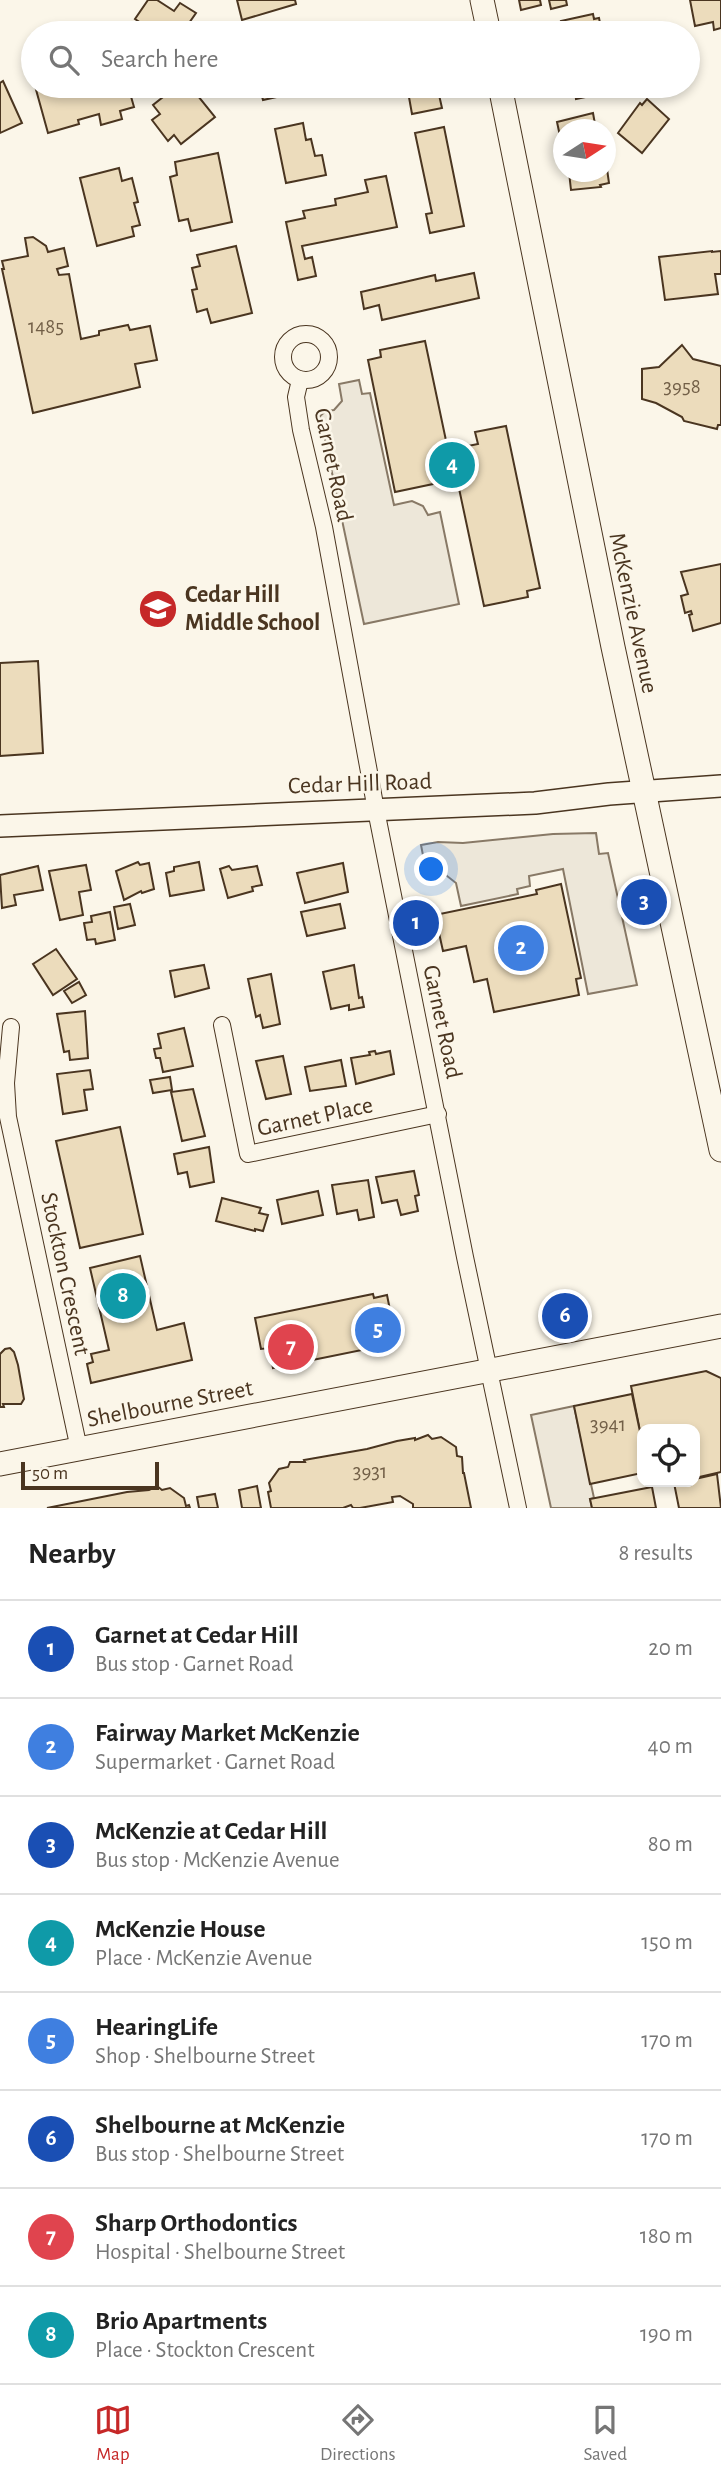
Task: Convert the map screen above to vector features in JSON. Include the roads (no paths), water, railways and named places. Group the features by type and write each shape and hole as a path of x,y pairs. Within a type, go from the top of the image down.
{"main road":[{"path":"482,0 486,21"},
{"name":"McKenzie Avenue","path":"502,98 644,793 721,1150"},
{"name":"Shelbourne Street","path":"0,1464 721,1326"}],"street":[{"name":"Garnet Road","path":"300,380 296,397 301,430 324,527 376,810 518,1508"},
{"name":"Cedar Hill Road","path":"0,827 535,803 685,787 721,786"},
{"name":"Garnet Place","path":"222,1025 248,1154 438,1114"},
{"name":"Stockton Crescent","path":"11,1027 4,1117 79,1448"}],"place":[{"name":"McKenzie House","path":"452,465"},
{"name":"Cedar Hill Middle School","path":"158,609"},
{"name":"McKenzie at Cedar Hill","path":"644,902"},
{"name":"Garnet at Cedar Hill","path":"416,923"},
{"name":"Fairway Market McKenzie","path":"521,948"},
{"name":"Brio Apartments","path":"123,1296"},
{"name":"Shelbourne at McKenzie","path":"565,1316"},
{"name":"HearingLife","path":"378,1330"},
{"name":"Sharp Orthodontics","path":"291,1347"}]}
